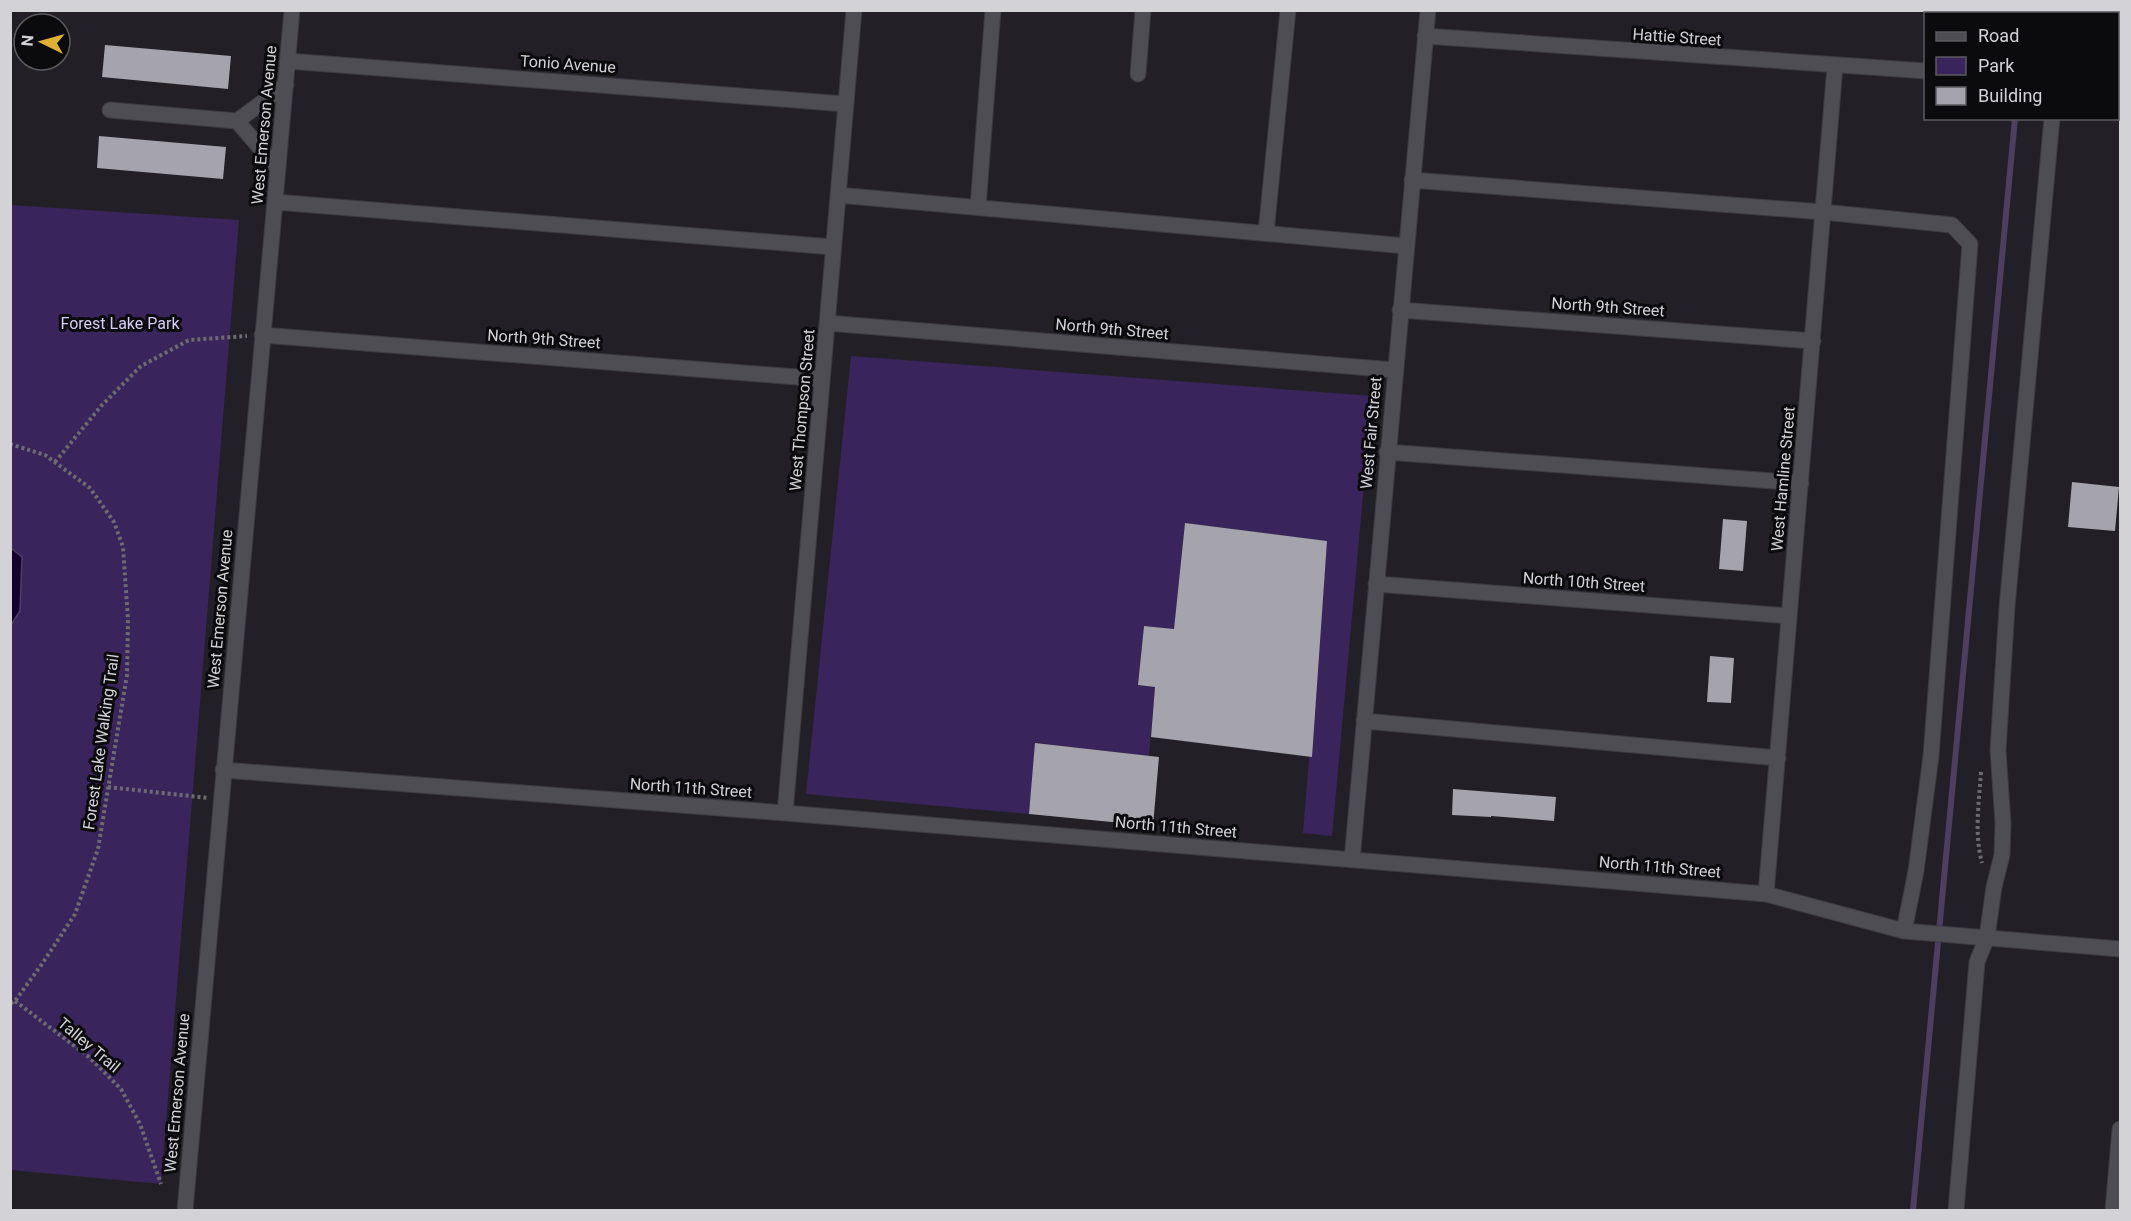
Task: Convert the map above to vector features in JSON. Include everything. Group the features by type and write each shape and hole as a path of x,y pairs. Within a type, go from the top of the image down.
{"street":[{"name":"West Emerson Avenue","path":"185,1210 292,10"},
{"name":"West Thompson Street","path":"785,813 854,10"},
{"path":"978,207 993,10"},
{"path":"1138,74 1143,10"},
{"path":"1266,233 1288,10"},
{"name":"West Fair Street","path":"1352,860 1394,370 1428,10"},
{"name":"Hattie Street","path":"1425,36 1924,71"},
{"name":"Tonio Avenue","path":"288,61 845,104"},
{"name":"West Hamline Street","path":"1766,894 1835,66"},
{"path":"110,110 237,122 286,85"},
{"path":"1956,1210 1980,937 2002,855 2003,823 1998,750 2007,607 2052,120"},
{"path":"237,122 278,169"},
{"path":"1412,180 1823,212 1952,225 1970,244 1931,756 1916,870 1904,931"},
{"path":"838,195 1406,246"},
{"path":"275,202 833,247"},
{"name":"North 9th Street","path":"1400,310 1813,341"},
{"name":"North 9th Street","path":"827,323 1394,370"},
{"name":"North 9th Street","path":"262,335 822,379"},
{"path":"1387,452 1801,483"},
{"name":"North 10th Street","path":"1376,585 1789,616"},
{"path":"1364,721 1778,758"},
{"name":"North 11th Street","path":"223,770 785,813 1766,894 1904,931 2121,949"},
{"path":"2116,1206 2121,1129"}],"path":[{"path":"55,462 102,405 141,366 189,340 262,335"},
{"name":"Forest Lake Walking Trail","path":"10,444 45,455 90,488 114,522 123,546 128,620 127,675 98,849 75,914 42,964 15,1001 10,1004"},
{"path":"108,788 209,798"},
{"name":"Talley Trail","path":"15,1001 89,1057 121,1089 140,1124 161,1184"}],"green space":[{"name":"Forest Lake Park","path":"10,205 239,220 161,1184 11,1170"},
{"path":"851,356 1372,396 1332,836 1303,833 1327,541 1185,523 1174,629 1144,626 1138,685 1155,687 1149,756 1036,743 1029,814 806,794"}],"shaded area":[{"path":"11,548 22,557 20,611 11,625"}],"building":[{"path":"105,45 231,56 228,89 102,77"},
{"path":"99,136 226,147 223,179 97,168"},
{"path":"2072,482 2119,487 2115,531 2068,527"},
{"path":"1723,519 1747,521 1743,571 1719,569"},
{"path":"1185,523 1327,541 1312,757 1151,737 1155,687 1138,685 1144,626 1174,629"},
{"path":"1710,656 1734,658 1731,703 1707,702"},
{"path":"1035,743 1159,757 1153,826 1029,814"},
{"path":"1453,789 1556,797 1554,821 1452,815"}],"waterway":[{"path":"1913,1210 2015,120"}]}
